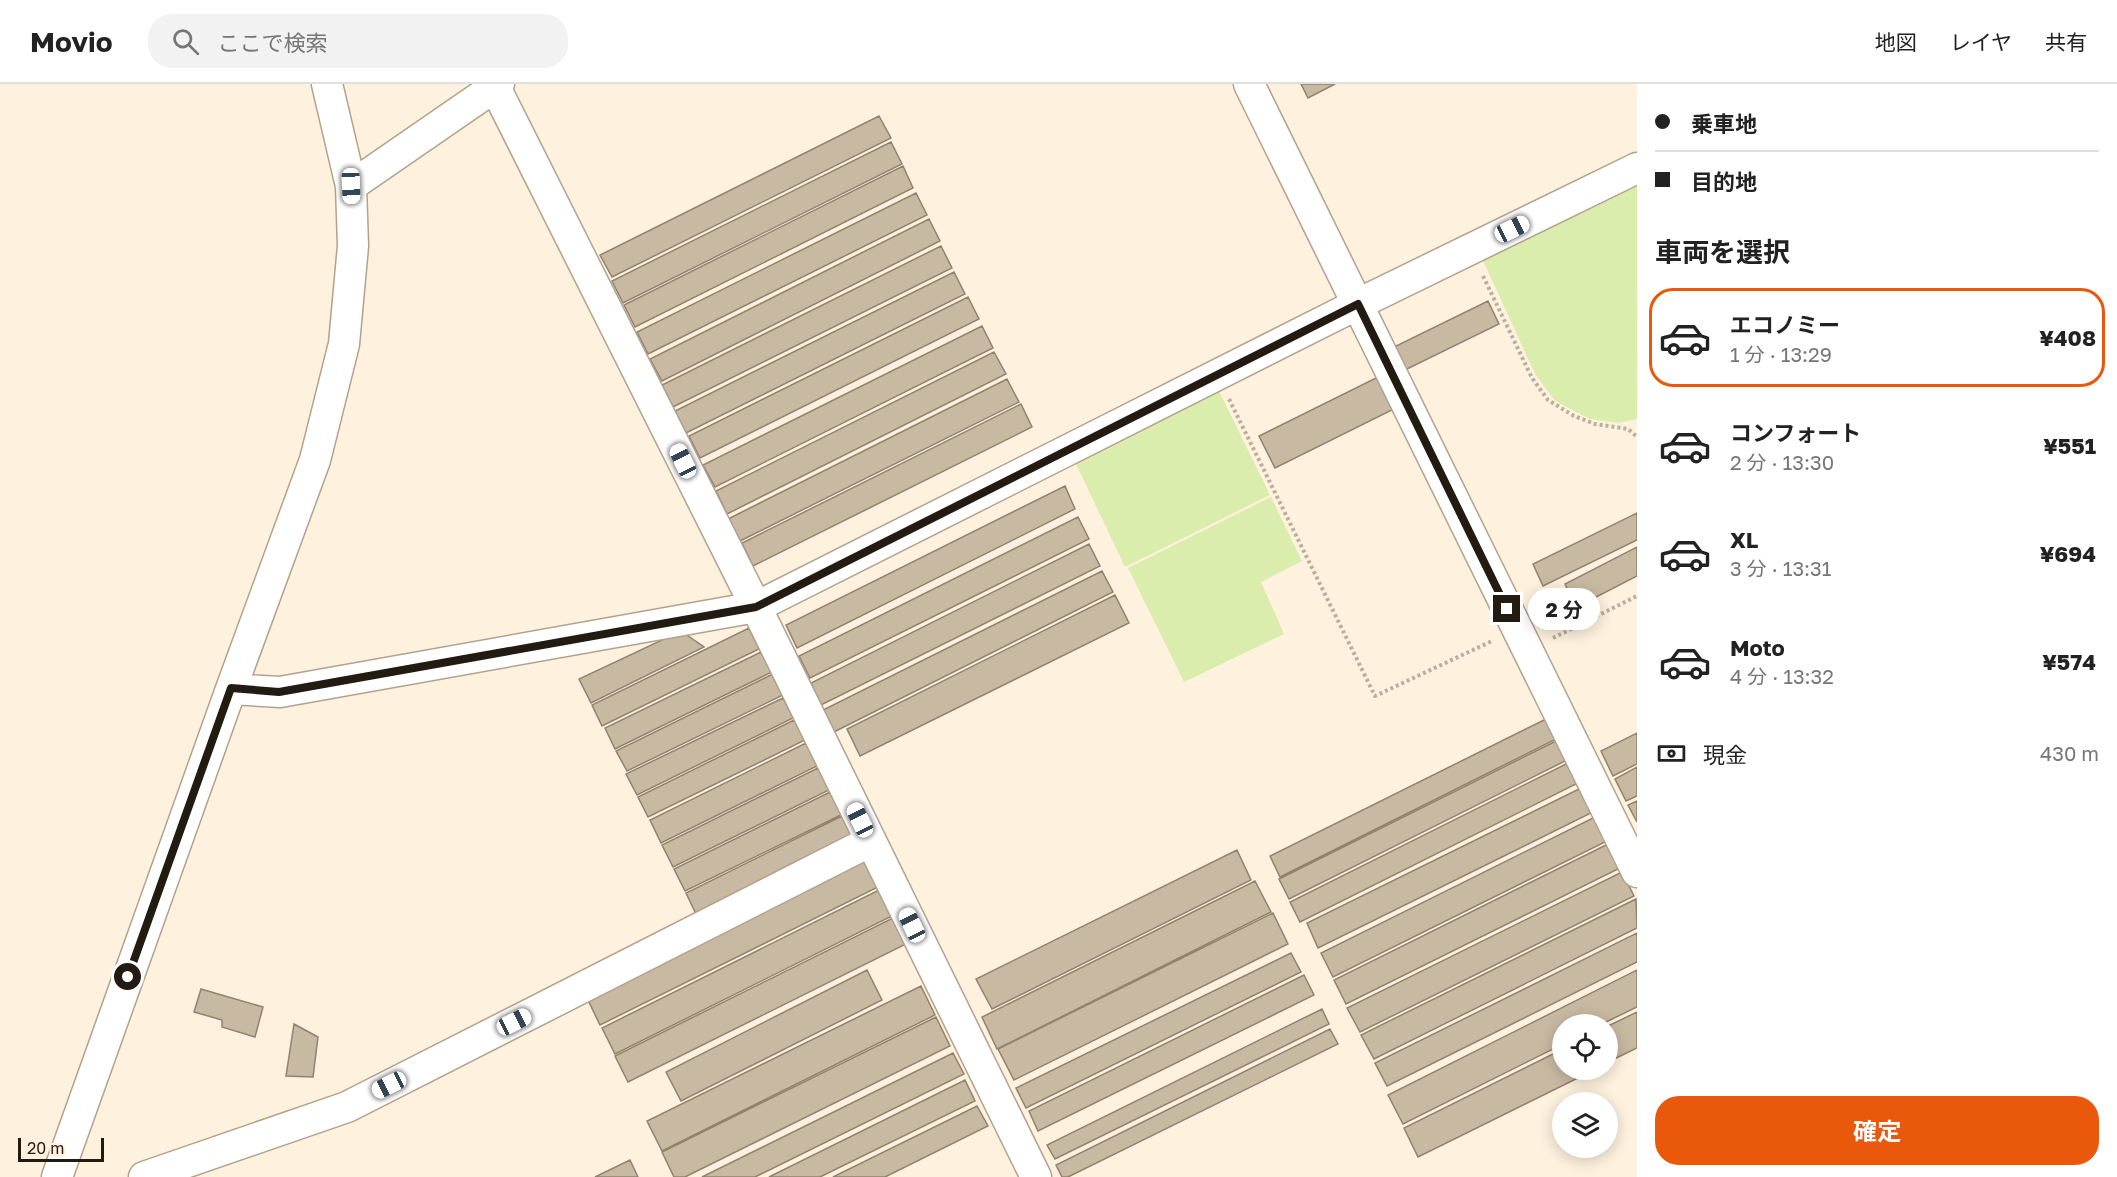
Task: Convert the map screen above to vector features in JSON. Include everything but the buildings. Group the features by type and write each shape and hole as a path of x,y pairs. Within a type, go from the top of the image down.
{"street":[{"path":"57,1177 231,688 315,460 344,344 353,246 351,186 327,84"},
{"path":"1249,84 1637,872"},
{"path":"351,186 497,85 1036,1177"},
{"path":"231,688 279,692 756,607 1358,304 1637,168"},
{"path":"144,1177 347,1107 871,841"}],"path":[{"path":"1470,250 1532,378 1548,400 1574,416 1595,424 1628,429 1637,437"},
{"path":"1218,375 1375,696 1637,596"}],"green space":[{"path":"1637,180 1637,419 1619,423 1590,419 1555,401 1535,374 1481,256"},
{"path":"1219,391 1270,495 1125,567 1076,464"},
{"path":"1271,497 1302,561 1261,582 1284,634 1184,682 1128,568"}],"route":[{"path":"128,977 231,688 279,692 756,607 1358,304 1507,609"}]}
